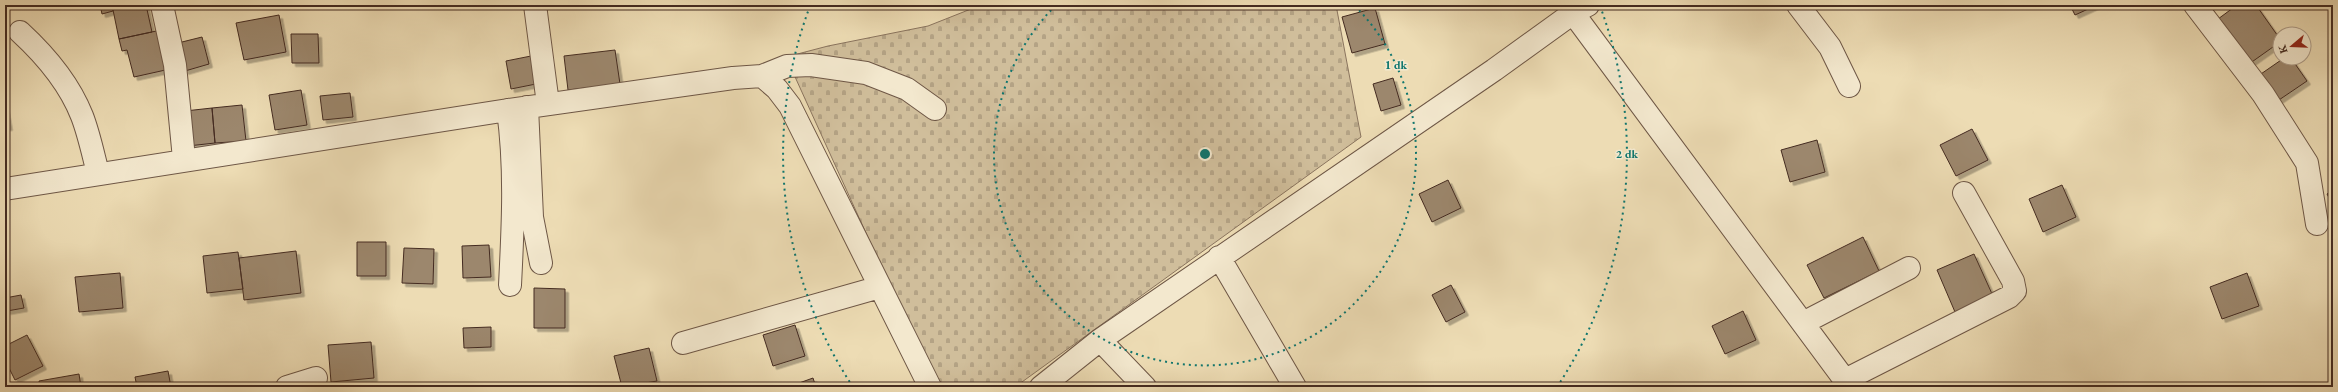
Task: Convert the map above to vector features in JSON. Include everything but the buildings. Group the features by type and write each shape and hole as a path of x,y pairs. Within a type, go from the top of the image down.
{"street":[{"path":"162,5 175,64 184,159"},
{"path":"535,5 527,107 532,217 541,263"},
{"path":"1798,5 1830,47 1849,86"},
{"path":"2195,5 2263,94 2292,137 2307,163 2317,224"},
{"path":"1041,387 1100,340 1581,9 1803,323 1848,383 2009,297 2015,291 2013,281 1964,193"},
{"path":"20,32 40,50 61,78 79,110 98,172"},
{"path":"5,189 98,172 527,107 733,78 762,76 788,66 812,65 866,73 907,89 935,109"},
{"path":"762,76 777,89 790,106 930,387"},
{"path":"510,285 514,196 512,139 527,107"},
{"path":"1220,257 1295,387"},
{"path":"1803,323 1909,268"},
{"path":"682,343 880,287"},
{"path":"1100,340 1145,387"},
{"path":"291,387 316,378"}],"green space":[{"path":"981,5 1336,5 1361,137 1015,387 936,387 786,57 828,46 928,26"}]}
